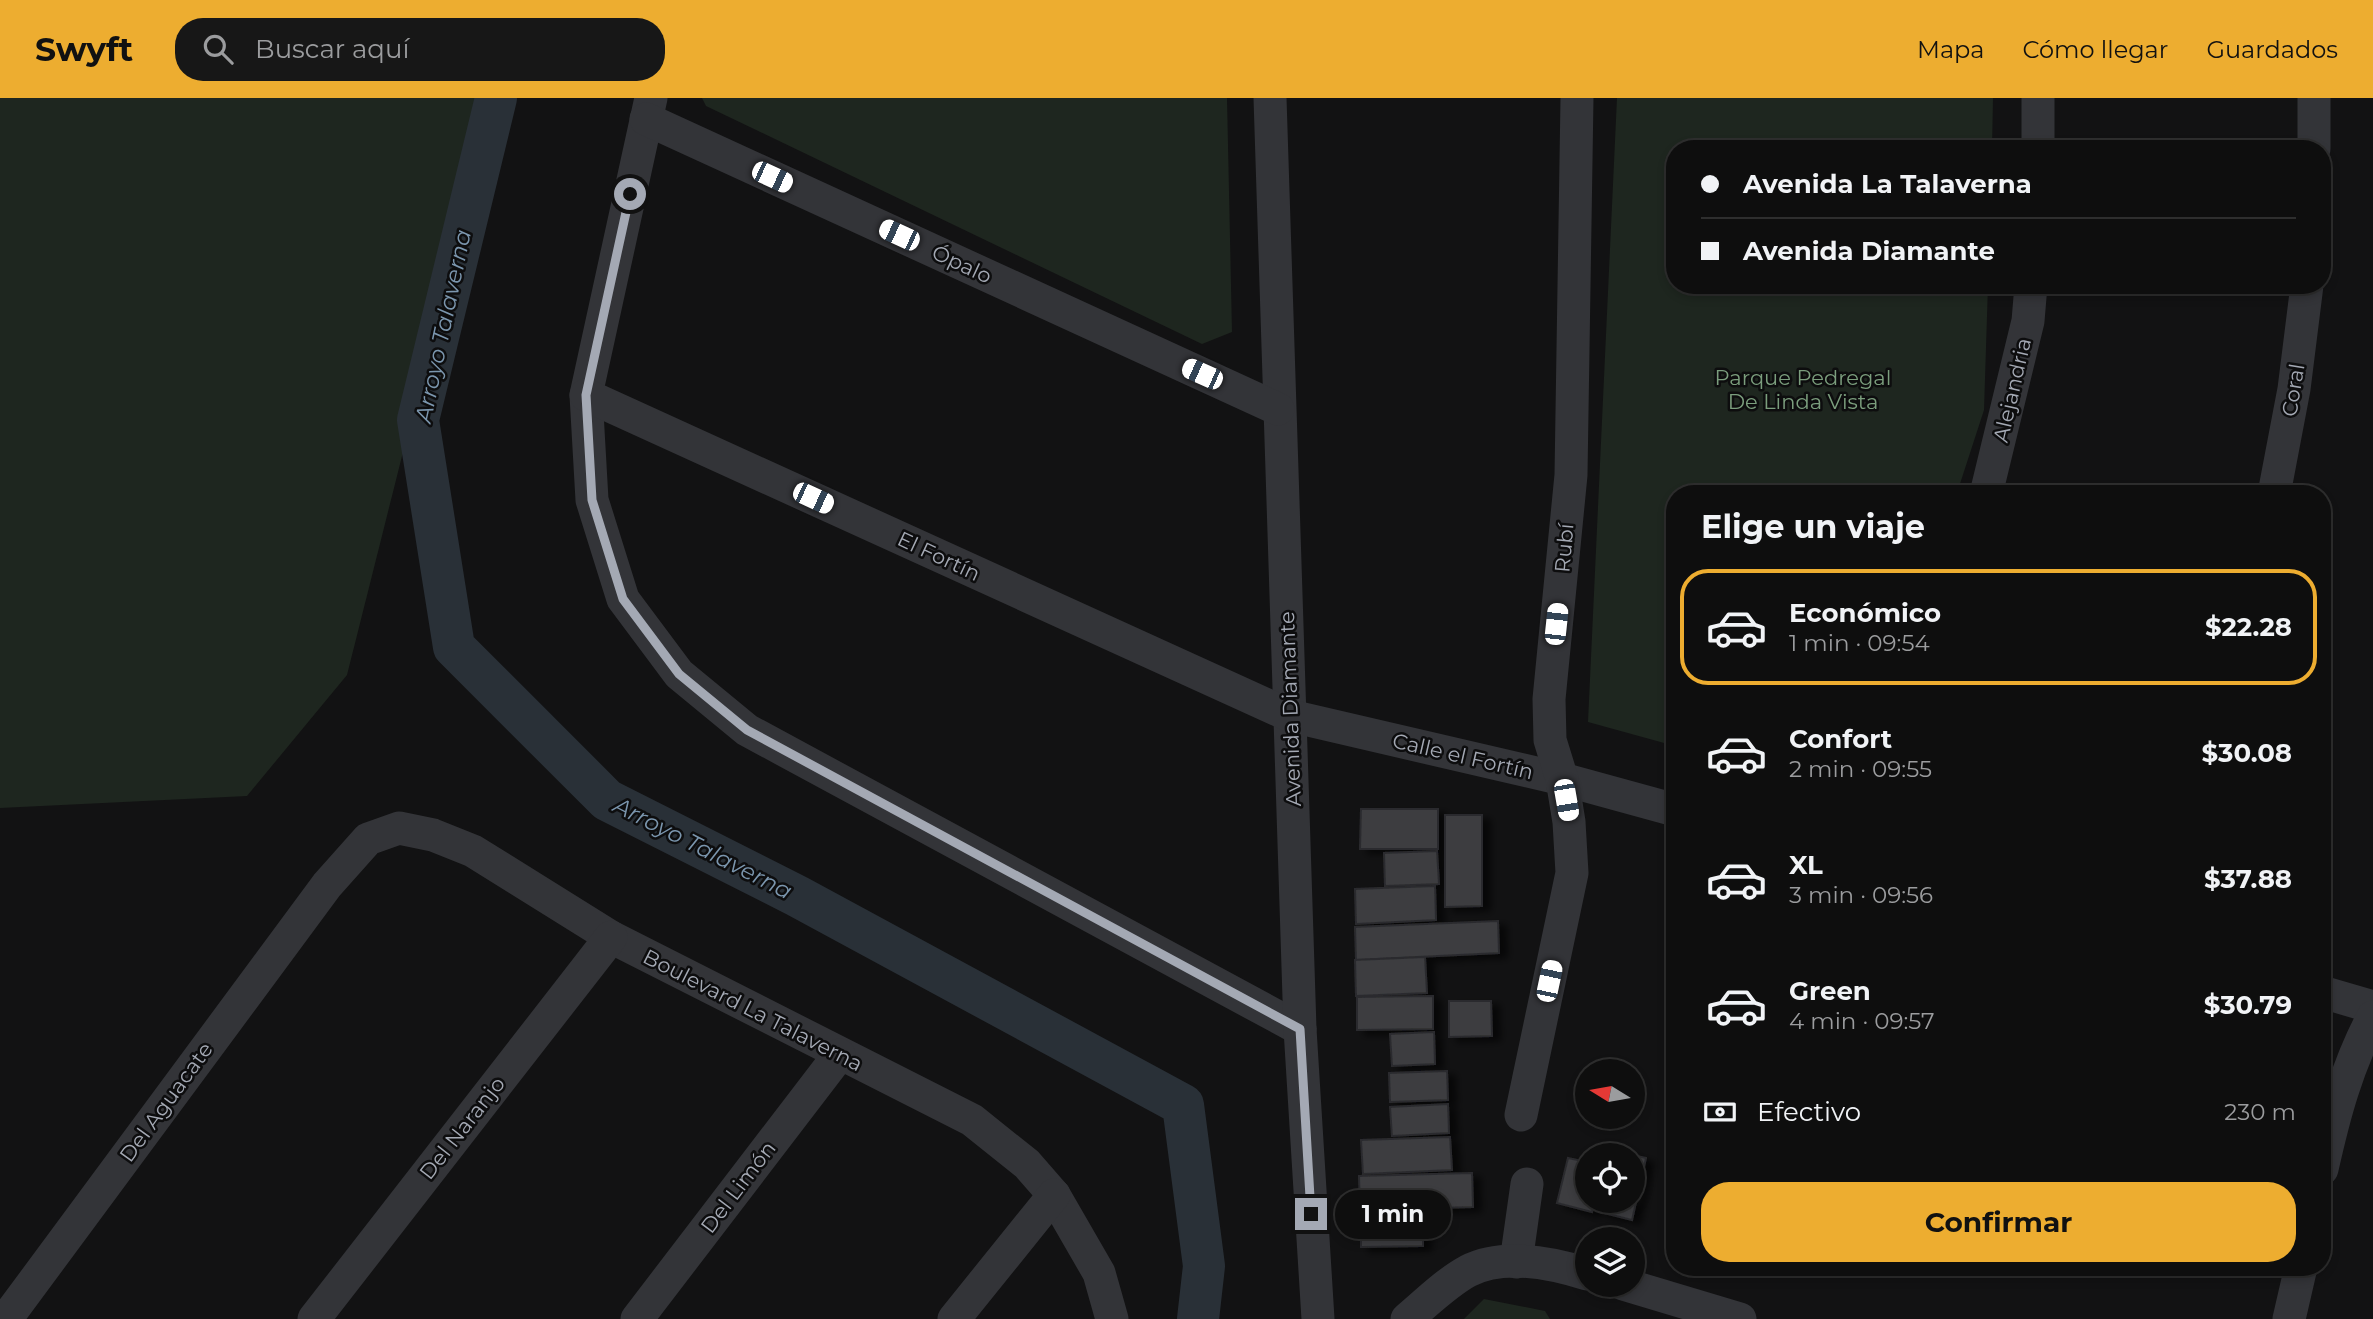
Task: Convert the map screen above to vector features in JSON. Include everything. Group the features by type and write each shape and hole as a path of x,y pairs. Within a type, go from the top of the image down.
{"street":[{"name":"Avenida Diamante","path":"1270,98 1300,1029 1318,1319"},
{"name":"Rubí","path":"1521,1115 1572,873 1569,822 1562,779 1550,740 1549,699 1571,475 1577,98"},
{"path":"2038,98 2038,140"},
{"path":"2314,98 2314,140"},
{"name":"Ópalo","path":"649,109 1278,408"},
{"path":"649,109 586,395 592,500 623,599 679,674 747,730 1300,1029"},
{"name":"Alejandria","path":"1988,485 2028,321 2030,294"},
{"name":"Coral","path":"2276,485 2294,389 2306,294"},
{"name":"El Fortín","path":"586,395 1291,716"},
{"name":"Calle el Fortín","path":"1291,716 1562,779 1666,808"},
{"name":"Boulevard La Talaverna","path":"327,885 368,839 399,828 433,835 473,851 611,937 839,1055 972,1120 1027,1164 1054,1195 1099,1273 1112,1319"},
{"name":"Del Aguacate","path":"6,1319 327,885"},
{"name":"Del Naranjo","path":"314,1319 611,937"},
{"path":"2331,995 2373,1007"},
{"path":"2331,1130 2339,1096 2355,1051 2373,1017"},
{"name":"Del Limón","path":"637,1319 839,1055"},
{"path":"1516,1262 1527,1184"},
{"path":"954,1319 1054,1195"},
{"path":"1407,1319 1469,1271 1501,1262 1575,1272"},
{"path":"2289,1319 2299,1276"},
{"path":"1645,1291 1732,1318"}],"green space":[{"path":"0,98 492,98 347,675 247,796 0,808"},
{"path":"702,98 1227,98 1232,332 1202,344 706,106"},
{"name":"Parque Pedregal De Linda Vista","path":"1617,98 1993,98 1992,140 1666,140 1666,294 1988,294 1984,410 1960,485 1666,485 1666,744 1588,722"},
{"path":"1484,1299 1545,1311 1550,1319 1464,1319"}],"building":[{"path":"1361,809 1438,809 1438,849 1360,849"},
{"path":"1445,815 1482,815 1482,906 1445,907"},
{"path":"1437,851 1439,884 1385,886 1384,853"},
{"path":"1435,886 1436,920 1356,924 1355,889"},
{"path":"1498,921 1499,953 1356,960 1355,927"},
{"path":"1425,957 1427,993 1356,996 1355,960"},
{"path":"1433,996 1433,1029 1357,1030 1357,997"},
{"path":"1449,1001 1491,1001 1492,1036 1449,1037"},
{"path":"1434,1032 1435,1064 1392,1066 1390,1034"},
{"path":"1447,1071 1448,1100 1390,1102 1389,1073"},
{"path":"1448,1104 1449,1133 1392,1136 1390,1107"},
{"path":"1450,1137 1452,1170 1363,1174 1361,1140"},
{"path":"1568,1158 1575,1159 1575,1208 1557,1203"},
{"path":"1472,1173 1473,1207 1360,1210 1359,1176"},
{"path":"1361,1212 1423,1212 1423,1246 1361,1247"},
{"path":"1604,1213 1634,1213 1632,1220"}],"waterway":[{"name":"Arroyo Talaverna","path":"496,98 418,420 454,647 607,800 797,896 1183,1105 1204,1266 1198,1319"}],"route":[{"path":"630,194 586,395 592,500 623,599 679,674 747,730 1300,1029 1311,1214"}]}
